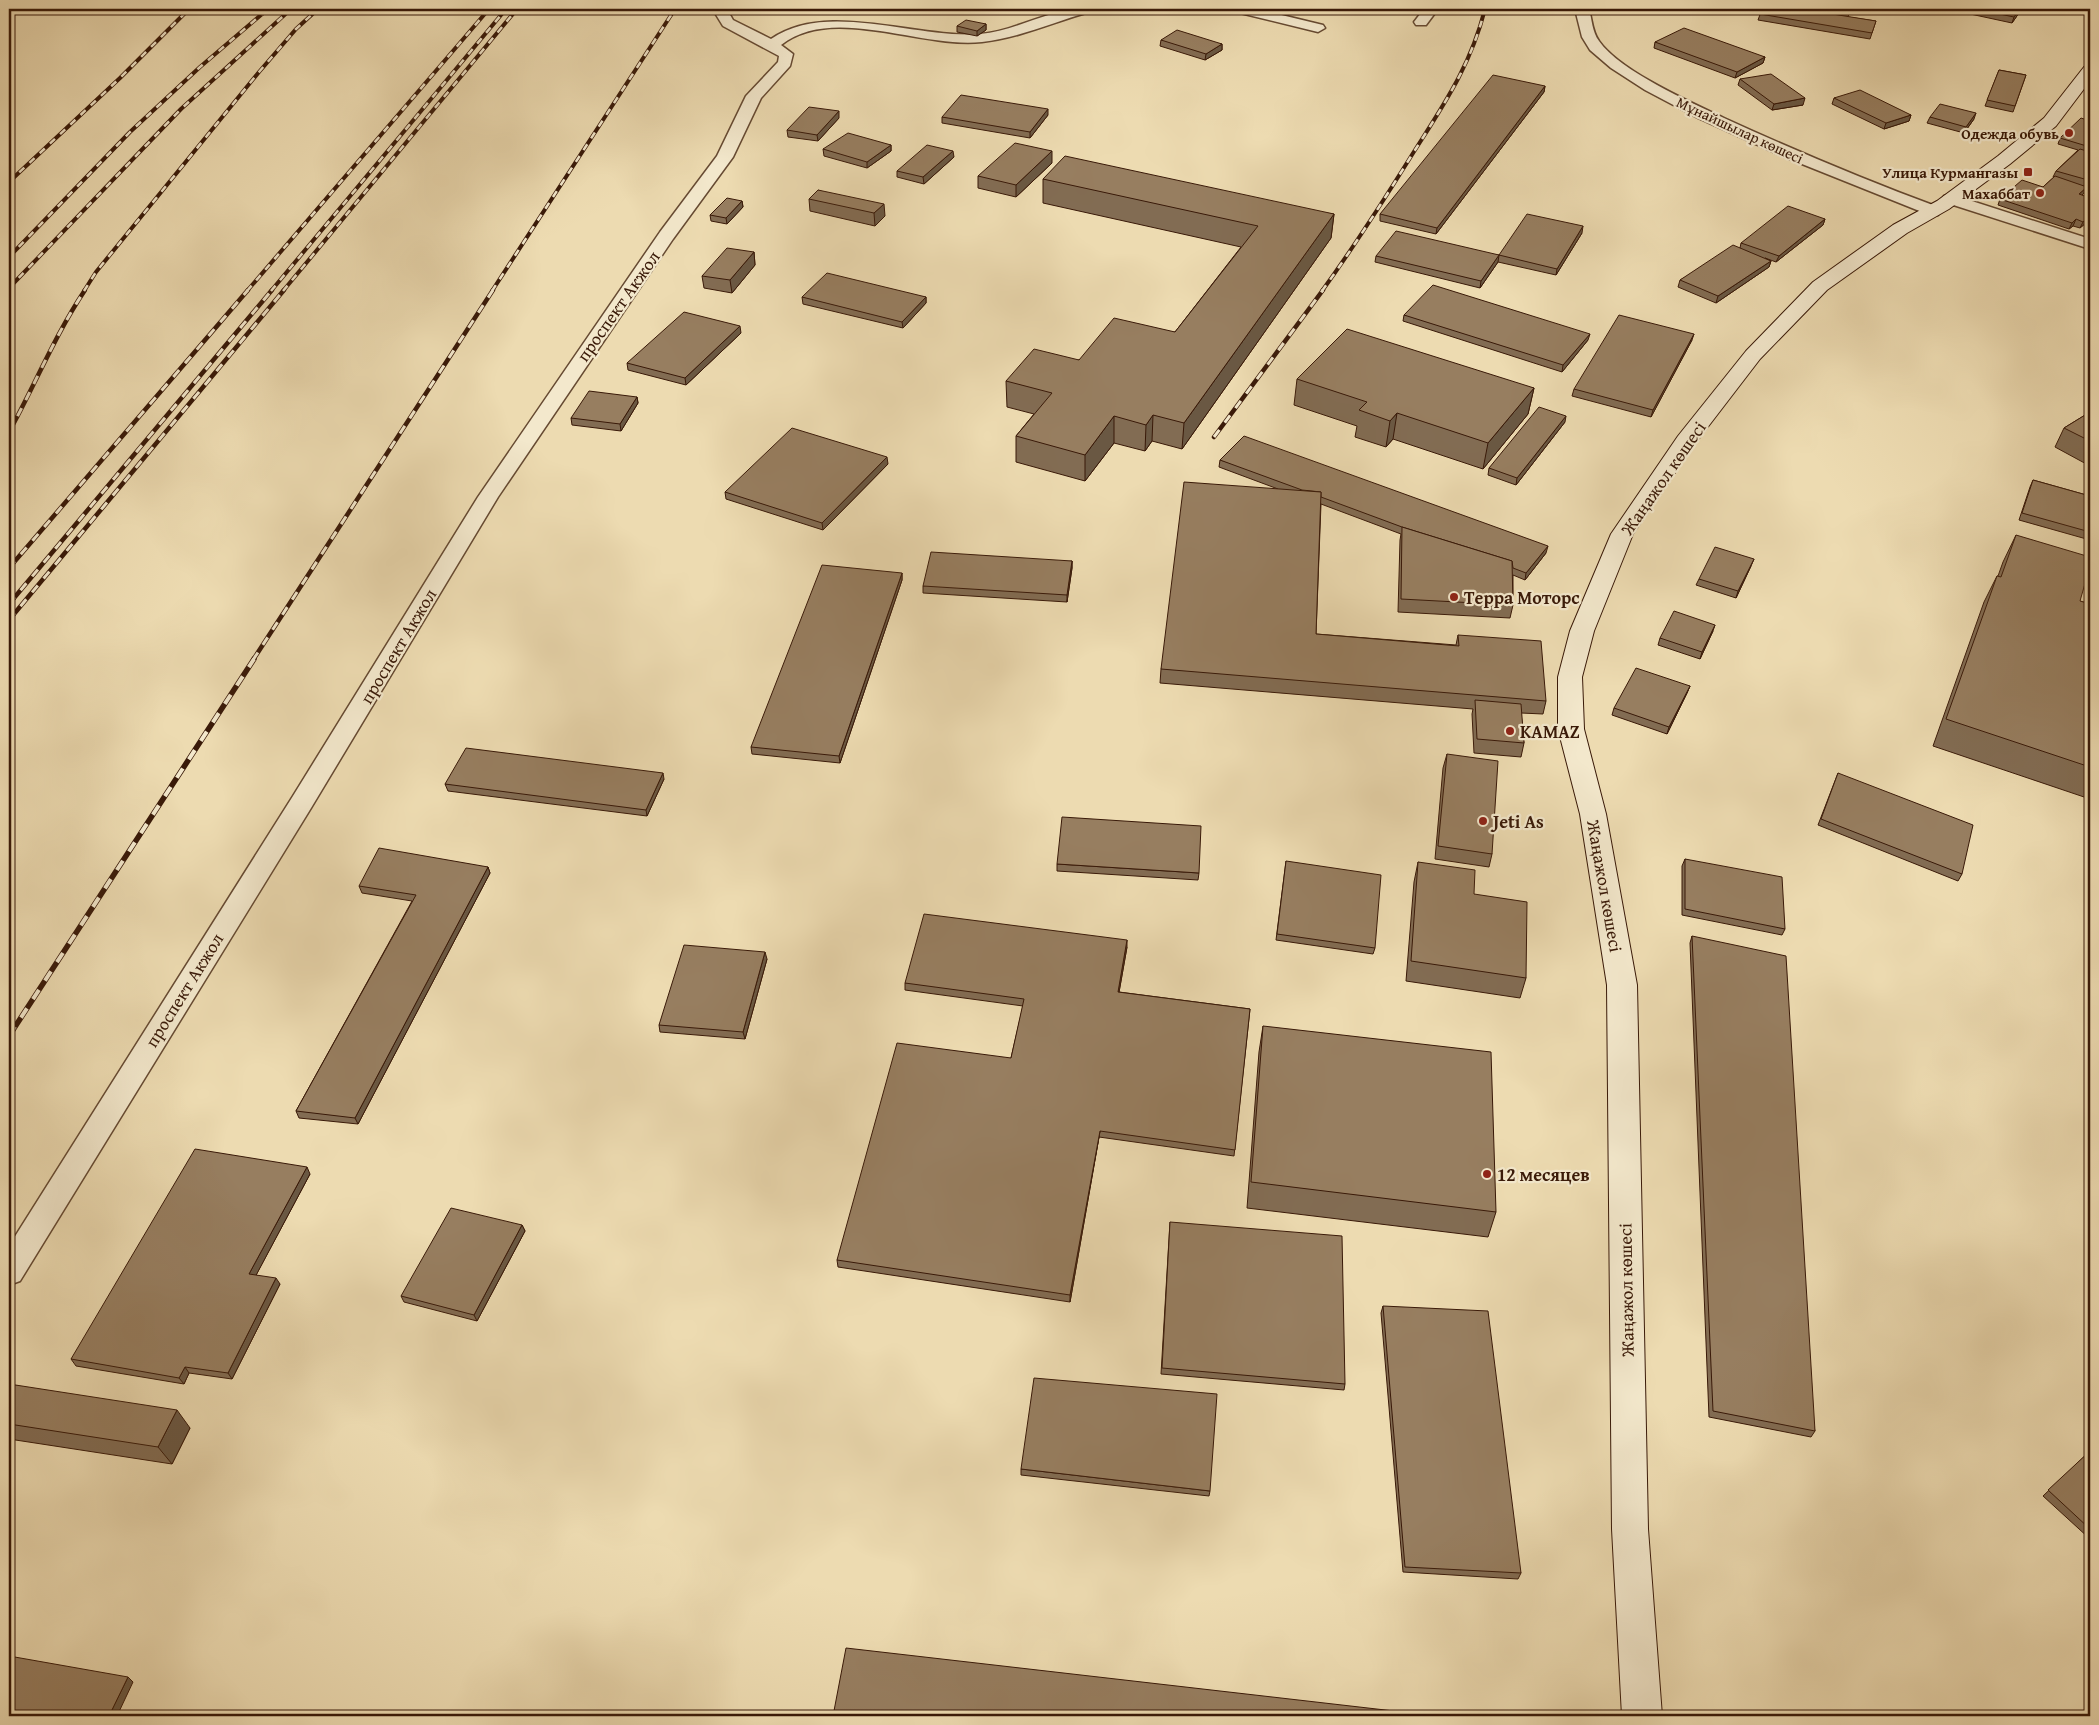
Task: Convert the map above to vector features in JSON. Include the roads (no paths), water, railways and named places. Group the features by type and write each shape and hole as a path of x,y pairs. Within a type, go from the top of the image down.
{"main road":[{"name":"Жаңажол көшесі","path":"1642,1716 1630,1529 1622,985 1593,814 1571,730 1570,677 1582,631 1622,534 1686,441 1753,355 1820,286 1900,229 1942,205 2004,160 2050,122 2090,70"}],"street":[{"path":"724,9 722,13 728,23 774,41 789,24 811,12 822,10 870,18 931,34 966,40 1011,32 1084,9"},
{"path":"1241,9 1318,28"},
{"path":"1421,22 1431,9"},
{"name":"Мұнайшылар көшесі","path":"1582,9 1586,33 1601,52 1643,81 1687,107 1858,184 2090,244"},
{"name":"проспект Акжол","path":"9,1272 302,802 488,497 666,236 725,156 754,96 785,63 786,54 774,41"}],"railway":[{"path":"9,182 120,78 189,9"},
{"path":"9,257 130,132 200,67 268,9"},
{"path":"9,288 181,109 291,9"},
{"path":"84,291 96,272 259,72 296,29 318,9"},
{"path":"247,291 489,9"},
{"path":"271,291 506,9"},
{"path":"283,291 517,9"},
{"path":"492,291 675,9"},
{"path":"1322,291 1389,192 1444,104 1463,69 1479,30 1485,9"},
{"path":"9,432 64,325 85,290"},
{"path":"9,568 248,290"},
{"path":"9,604 272,290"},
{"path":"9,620 284,290"},
{"path":"253,660 493,290"},
{"path":"1214,437 1323,290"},
{"path":"9,1036 254,659"}],"place":[{"name":"Одежда обувь","path":"2069,133"},
{"name":"Улица Курмангазы","path":"2028,172"},
{"name":"Махаббат","path":"2040,193"},
{"name":"Терра Моторс","path":"1454,597"},
{"name":"KAMAZ","path":"1510,731"},
{"name":"Jeti As","path":"1483,821"},
{"name":"12 месяцев","path":"1487,1174"}]}
